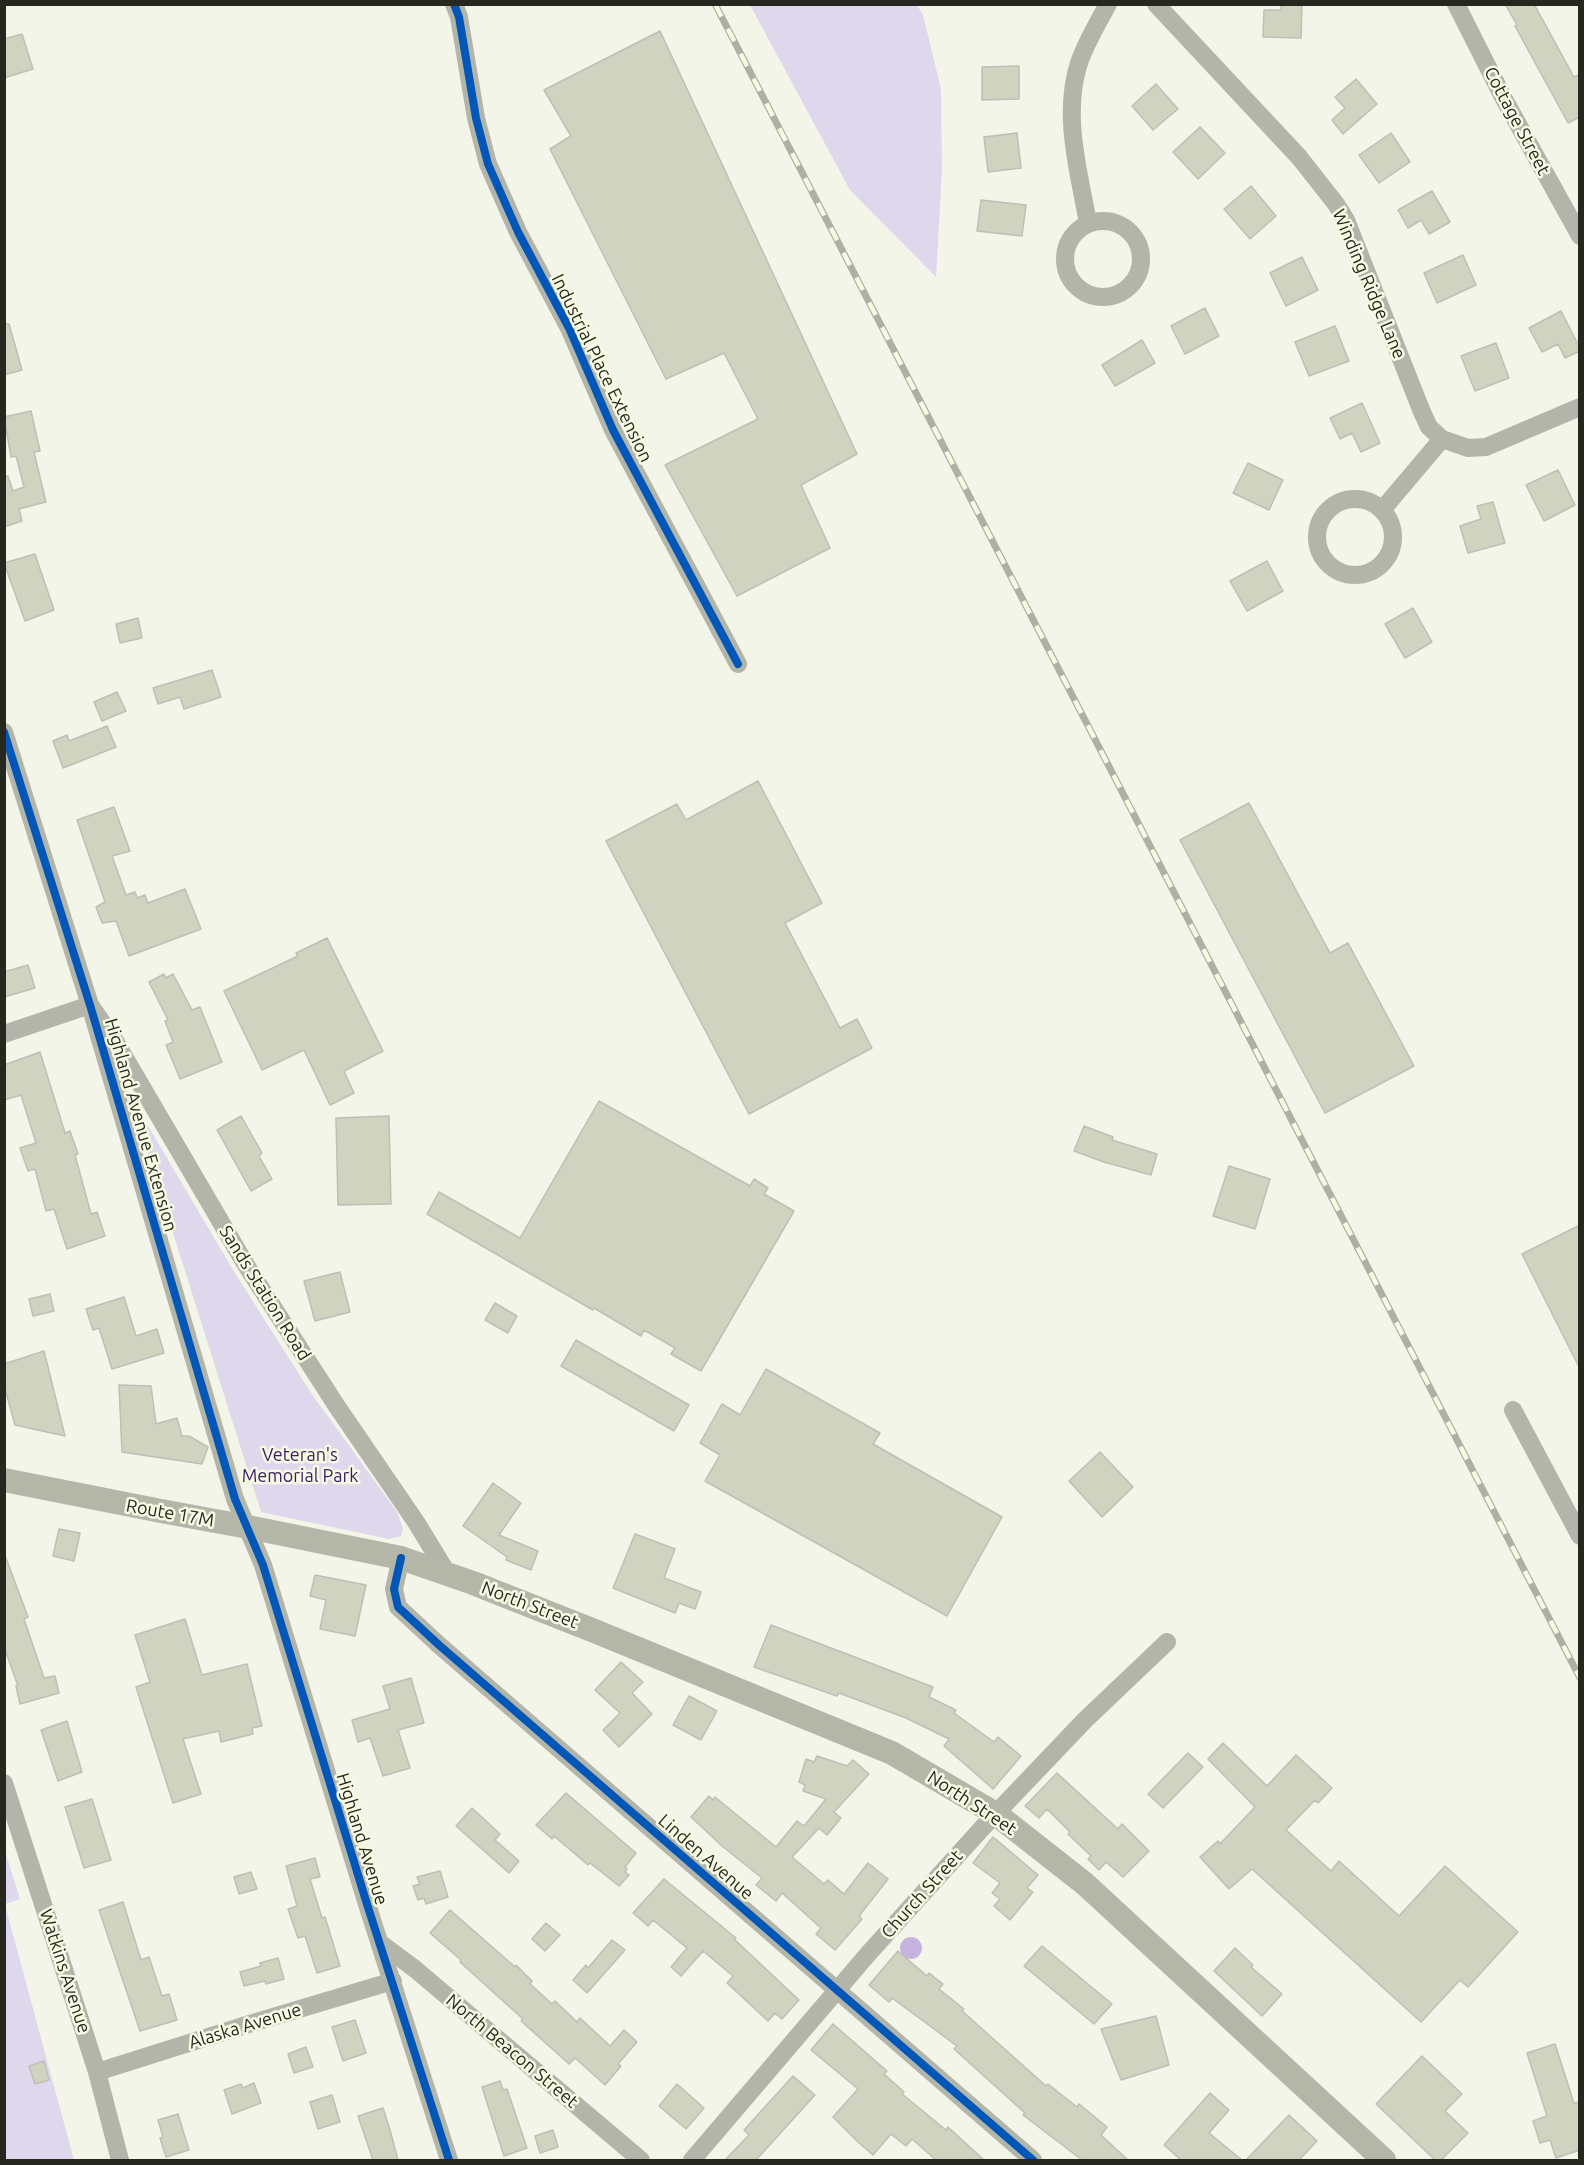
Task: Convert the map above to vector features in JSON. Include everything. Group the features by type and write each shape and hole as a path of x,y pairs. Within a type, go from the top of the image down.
{"main road":[{"name":"Route 17M","path":"4,1480 400,1558 474,1584"},
{"name":"North Street","path":"474,1584 603,1634 892,1753 996,1814 1085,1884 1384,2160"}],"street":[{"name":"Industrial Place Extension","path":"454,4 459,17 476,118 488,164 518,232 569,328 613,430 738,664"},
{"path":"1088,224 1073,131 1072,98 1079,63 1108,4"},
{"name":"Winding Ridge Lane","path":"1156,4 1299,157 1336,204 1346,220 1422,412 1429,427 1442,439"},
{"name":"Cottage Street","path":"1456,4 1504,99 1580,236"},
{"path":"1101,220 1115,222 1135,238 1141,250 1141,264 1137,277 1130,287 1118,295 1107,298 1083,293 1067,275 1064,263 1065,250 1070,239 1088,224 1101,220"},
{"path":"1382,510 1442,439 1468,448 1486,447 1580,407"},
{"path":"1359,499 1371,502 1382,510 1389,520 1393,538 1389,556 1381,566 1370,573 1352,576 1334,570 1324,561 1317,544 1318,525 1324,513 1334,505 1346,500 1359,499"},
{"name":"Highland Avenue Extension","path":"4,732 90,1005 235,1499 248,1527"},
{"path":"4,1034 90,1005"},
{"name":"Sands Station Road","path":"90,1005 115,1041 246,1265 336,1405 416,1522 449,1576"},
{"path":"1513,1410 1580,1536"},
{"name":"Highland Avenue","path":"248,1527 263,1565 366,1901 449,2160"},
{"name":"Linden Avenue","path":"400,1558 394,1589 398,1607 837,1992 1033,2160"},
{"name":"Church Street","path":"692,2160 868,1954 996,1814 1086,1720 1167,1641"},
{"name":"Watkins Avenue","path":"4,1783 97,2072 120,2160"},
{"name":"North Beacon Street","path":"380,1943 415,1969 641,2160"},
{"name":"Alaska Avenue","path":"97,2072 393,1981"}],"green space":[{"path":"750,5 917,5 923,15 941,89 942,170 936,277 850,190"},
{"name":"Veteran's Memorial Park","path":"121,1080 233,1270 311,1393 397,1512 403,1529 401,1536 389,1539 261,1512 150,1160"},
{"path":"5,1851 20,1899 5,1904"},
{"path":"5,1905 74,2160 5,2160"}],"shaded area":[{"path":"911,1937 919,1940 922,1948 919,1956 911,1959 903,1956 900,1948 903,1940"}],"building":[{"path":"1281,4 1302,4 1301,38 1263,37 1264,10 1281,10"},
{"path":"1505,4 1534,4 1574,77 1580,74 1580,117 1568,123"},
{"path":"660,31 857,454 801,485 830,548 737,596 665,465 758,419 724,353 666,379 550,149 571,136 544,90"},
{"path":"22,34 33,69 4,78 4,39"},
{"path":"1019,66 1019,99 982,100 982,67"},
{"path":"1356,79 1377,104 1343,134 1332,120 1345,108 1335,97"},
{"path":"1156,84 1178,109 1153,130 1132,106"},
{"path":"1200,127 1225,153 1198,179 1173,152"},
{"path":"1017,133 1021,168 988,172 984,137"},
{"path":"1391,133 1410,162 1379,183 1359,155"},
{"path":"1251,186 1276,216 1250,239 1224,209"},
{"path":"1432,191 1450,222 1429,234 1421,220 1408,228 1398,210"},
{"path":"981,200 1026,205 1022,236 977,231"},
{"path":"1463,255 1476,285 1437,303 1424,273"},
{"path":"1302,257 1318,290 1286,306 1270,273"},
{"path":"1205,308 1219,336 1185,354 1171,326"},
{"path":"1561,311 1580,348 1580,351 1565,358 1558,344 1542,352 1529,328"},
{"path":"4,324 9,324 22,370 4,375"},
{"path":"1335,326 1349,361 1309,376 1295,342"},
{"path":"1142,340 1155,363 1115,386 1102,365"},
{"path":"1496,343 1509,378 1475,391 1461,356"},
{"path":"1362,403 1380,443 1361,452 1352,433 1340,439 1330,418"},
{"path":"31,411 40,451 34,452 46,502 19,509 22,521 4,527 4,476 8,476 13,491 24,487 16,456 11,457 4,417"},
{"path":"1248,463 1283,480 1269,510 1233,493"},
{"path":"1558,470 1575,505 1544,521 1526,485"},
{"path":"1493,502 1505,543 1468,553 1460,526 1481,519 1477,506"},
{"path":"35,554 54,610 25,621 4,563"},
{"path":"1267,561 1283,591 1247,611 1230,581"},
{"path":"1413,608 1432,642 1405,658 1385,624"},
{"path":"138,618 142,638 120,643 116,624"},
{"path":"212,670 221,697 184,709 180,697 158,704 153,688"},
{"path":"117,692 126,711 102,721 94,702"},
{"path":"107,726 116,747 63,768 53,741 67,735 69,741"},
{"path":"758,781 822,903 785,923 840,1028 857,1019 872,1048 749,1114 606,841 677,804 686,820"},
{"path":"1249,803 1330,953 1348,943 1414,1066 1325,1113 1180,840"},
{"path":"114,807 130,851 112,856 126,895 135,892 137,898 145,895 148,903 185,889 201,929 129,956 116,921 102,923 96,907 105,902 77,820"},
{"path":"327,938 383,1051 344,1071 354,1093 330,1105 304,1050 262,1070 224,991 298,956 296,953"},
{"path":"28,965 35,988 4,997 4,972"},
{"path":"164,974 166,978 173,974 192,1010 200,1007 222,1062 180,1079 166,1045 173,1042 165,1021 168,1020 149,982"},
{"path":"40,1052 65,1133 70,1131 78,1154 75,1155 91,1214 97,1212 105,1236 67,1249 54,1209 46,1211 35,1169 28,1171 20,1148 36,1143 21,1095 4,1100 4,1065"},
{"path":"599,1101 750,1186 754,1179 768,1188 764,1194 794,1211 701,1371 671,1354 675,1348 644,1330 641,1336 427,1214 439,1192 520,1238"},
{"path":"241,1116 262,1153 259,1156 272,1179 251,1191 217,1130"},
{"path":"389,1116 391,1204 338,1205 336,1118"},
{"path":"1084,1126 1113,1137 1112,1140 1157,1154 1151,1175 1074,1151"},
{"path":"1229,1166 1270,1179 1255,1229 1213,1216"},
{"path":"1580,1225 1580,1369 1522,1254"},
{"path":"340,1272 350,1312 315,1321 304,1281"},
{"path":"50,1294 54,1311 33,1316 29,1299"},
{"path":"124,1297 136,1336 157,1329 164,1353 112,1369 99,1328 93,1330 86,1309"},
{"path":"495,1303 517,1316 508,1333 485,1320"},
{"path":"576,1340 689,1405 674,1431 561,1366"},
{"path":"44,1351 65,1436 15,1425 4,1385 4,1364"},
{"path":"766,1369 880,1433 873,1444 1002,1517 947,1616 705,1481 720,1455 700,1443 722,1404 740,1415"},
{"path":"119,1385 151,1386 156,1424 177,1418 182,1436 189,1436 208,1447 202,1464 122,1452"},
{"path":"1100,1452 1133,1487 1102,1517 1069,1481"},
{"path":"493,1483 521,1503 499,1535 538,1551 531,1570 506,1560 507,1557 463,1526"},
{"path":"59,1529 80,1533 74,1561 53,1556"},
{"path":"635,1534 675,1549 664,1578 701,1592 695,1609 679,1603 675,1613 613,1588"},
{"path":"4,1558 6,1558 28,1617 24,1619 44,1678 55,1676 59,1693 20,1704 16,1686 18,1686 4,1647"},
{"path":"315,1575 366,1585 355,1636 320,1629 326,1600 310,1596"},
{"path":"185,1619 202,1675 247,1664 262,1726 252,1728 253,1734 221,1742 219,1731 183,1739 201,1794 173,1803 136,1687 150,1682 135,1635"},
{"path":"771,1625 933,1687 929,1697 956,1710 954,1713 994,1742 998,1737 1021,1756 993,1789 944,1746 949,1739 906,1718 839,1693 837,1696 754,1667"},
{"path":"621,1662 643,1682 632,1693 652,1714 619,1747 603,1730 620,1713 595,1690"},
{"path":"411,1678 424,1723 398,1730 410,1768 383,1776 370,1738 358,1742 352,1720 390,1709 383,1686"},
{"path":"689,1696 717,1711 701,1740 673,1725"},
{"path":"67,1721 82,1772 58,1781 41,1730"},
{"path":"1223,1743 1267,1786 1296,1755 1332,1788 1318,1803 1315,1800 1286,1830 1331,1871 1339,1861 1399,1916 1445,1866 1518,1932 1468,1987 1460,1980 1421,2022 1252,1869 1229,1889 1200,1857 1218,1841 1220,1844 1255,1807 1208,1759"},
{"path":"1188,1753 1203,1767 1163,1808 1148,1794"},
{"path":"817,1756 847,1766 853,1760 869,1774 834,1812 841,1818 827,1835 819,1828 792,1857 824,1884 828,1880 844,1894 868,1863 888,1879 859,1916 862,1919 835,1950 816,1934 821,1928 782,1893 776,1901 756,1885 762,1878 691,1817 709,1796 713,1800 715,1797 776,1847 797,1821 804,1826 826,1799 803,1791 805,1785 799,1782 806,1759 814,1762"},
{"path":"1057,1773 1118,1829 1122,1824 1149,1851 1123,1877 1106,1862 1099,1870 1088,1859 1091,1856 1047,1809 1039,1818 1025,1806"},
{"path":"566,1793 636,1853 625,1867 627,1869 625,1872 629,1875 619,1886 590,1863 588,1865 554,1836 552,1839 536,1825"},
{"path":"92,1799 111,1860 84,1868 65,1807"},
{"path":"472,1808 500,1834 495,1840 519,1861 509,1873 456,1826"},
{"path":"993,1837 1038,1875 1027,1888 1033,1892 1010,1920 994,1906 1000,1899 992,1893 1000,1883 973,1863"},
{"path":"315,1858 320,1877 310,1879 340,1966 317,1973 305,1936 298,1938 288,1909 297,1906 286,1866"},
{"path":"440,1871 448,1897 426,1904 424,1898 418,1900 413,1886 420,1884 417,1877"},
{"path":"251,1872 257,1889 239,1894 234,1877"},
{"path":"664,1879 736,1938 734,1939 799,2000 782,2019 775,2013 768,2021 727,1983 733,1976 703,1951 681,1976 671,1967 687,1948 653,1920 648,1926 633,1913"},
{"path":"123,1902 141,1960 149,1957 162,1996 169,1994 177,2020 140,2031 99,1910"},
{"path":"450,1910 515,1967 516,1965 532,1981 530,1984 552,2004 555,2001 577,2022 580,2018 610,2046 624,2030 637,2042 618,2064 621,2066 605,2085 575,2058 569,2064 430,1933"},
{"path":"546,1923 560,1935 545,1951 532,1939"},
{"path":"612,1940 625,1950 587,1993 573,1980 586,1965 588,1968"},
{"path":"1042,1946 1112,2004 1094,2024 1024,1966"},
{"path":"1235,1948 1253,1965 1251,1967 1282,1994 1262,2016 1214,1971"},
{"path":"898,1951 927,1976 929,1973 943,1984 939,1989 964,2009 962,2011 1046,2086 1048,2084 1077,2107 1079,2104 1107,2127 1101,2135 1128,2160 1082,2160 1023,2115 1025,2113 954,2049 957,2046 892,1998 889,2002 869,1985"},
{"path":"278,1958 284,1979 266,1984 265,1981 244,1986 240,1972"},
{"path":"1156,2016 1169,2065 1121,2080 1101,2029"},
{"path":"355,2020 366,2053 343,2061 332,2027"},
{"path":"833,2024 887,2071 884,2074 904,2092 902,2094 946,2130 948,2127 984,2160 936,2160 912,2139 906,2146 891,2134 873,2155 858,2142 833,2117 858,2089 811,2050"},
{"path":"1555,2044 1574,2103 1580,2102 1580,2150 1556,2158 1550,2140 1540,2143 1533,2121 1547,2116 1527,2053"},
{"path":"306,2047 313,2067 294,2073 288,2054"},
{"path":"1422,2056 1462,2094 1445,2111 1468,2133 1441,2160 1435,2160 1376,2104"},
{"path":"44,2061 49,2080 35,2084 29,2066"},
{"path":"793,2076 815,2095 756,2160 725,2160 749,2135 744,2130"},
{"path":"500,2081 503,2090 507,2089 527,2148 504,2156 482,2087"},
{"path":"254,2083 261,2103 232,2114 224,2090 241,2084 243,2088"},
{"path":"677,2084 704,2108 686,2129 659,2106"},
{"path":"1210,2093 1229,2110 1209,2133 1242,2160 1181,2160 1164,2145"},
{"path":"332,2095 340,2122 318,2129 310,2102"},
{"path":"383,2108 398,2160 373,2160 358,2116"},
{"path":"178,2114 189,2150 166,2157 160,2138 163,2137 158,2120"},
{"path":"1289,2115 1317,2141 1299,2160 1246,2160"},
{"path":"553,2130 558,2147 540,2153 535,2136"}],"railway":[{"path":"715,4 1580,1678"}],"cycle path":[{"path":"454,4 459,17 476,118 488,164 518,232 569,328 613,430 738,664"},
{"path":"4,732 90,1005 235,1499 263,1565 366,1901 449,2160"},
{"path":"401,1558 394,1589 398,1607 1033,2160"}]}
